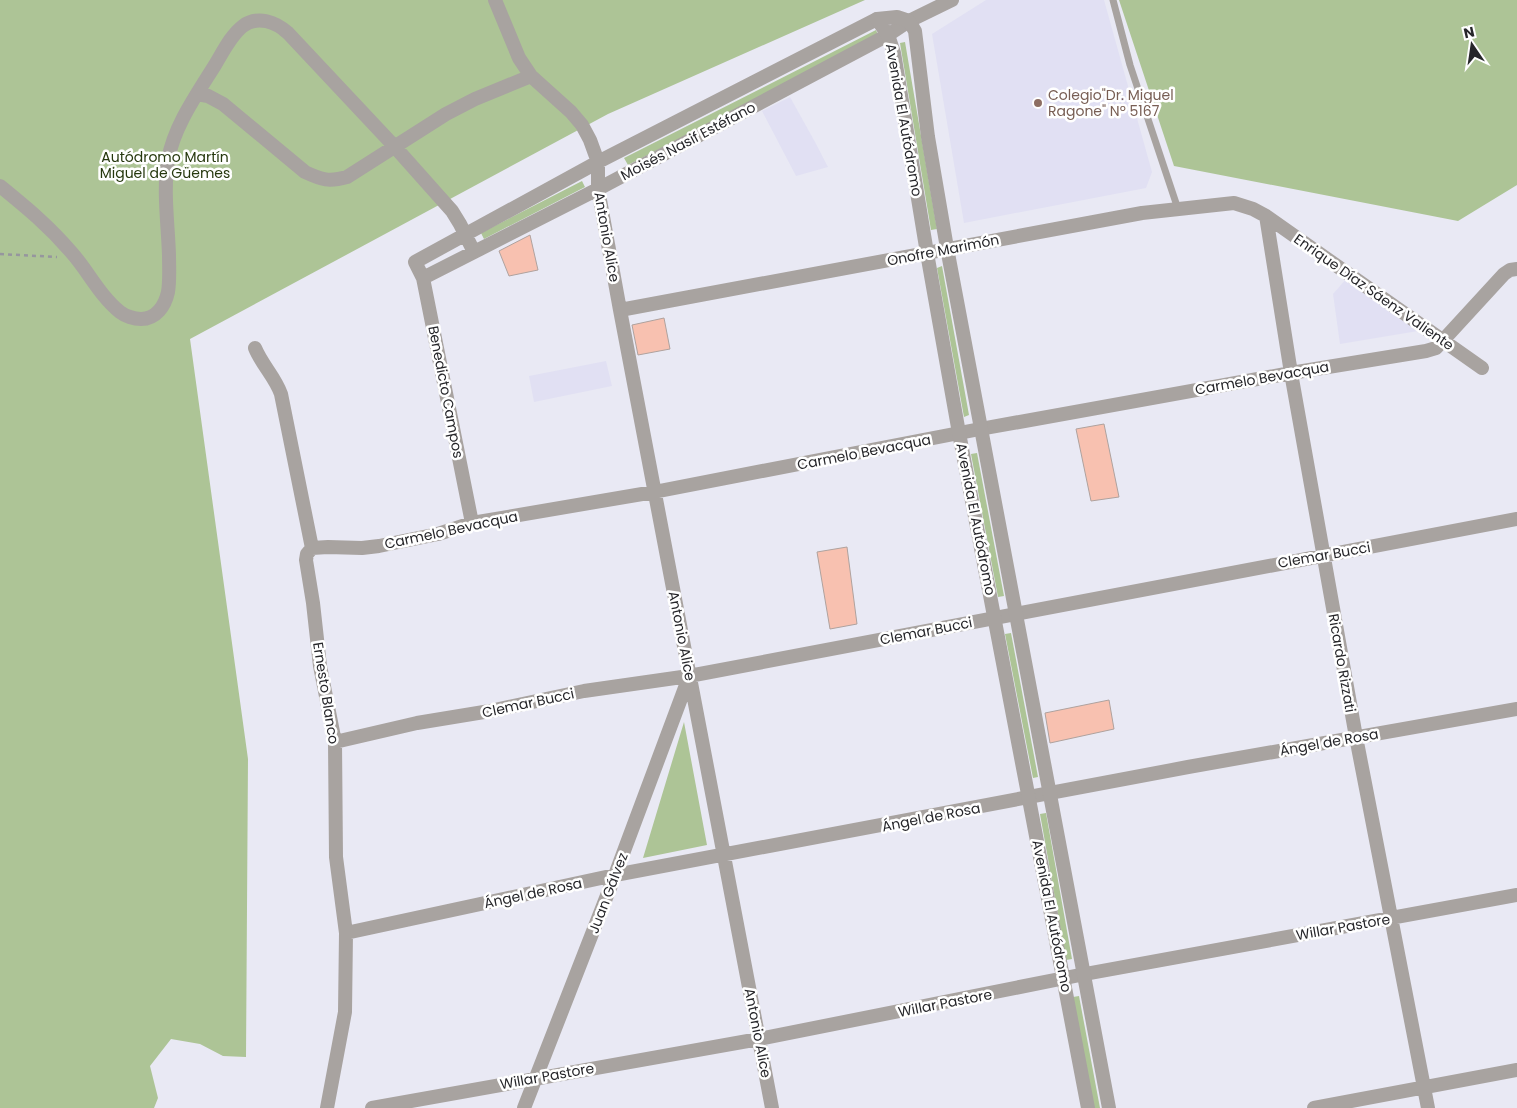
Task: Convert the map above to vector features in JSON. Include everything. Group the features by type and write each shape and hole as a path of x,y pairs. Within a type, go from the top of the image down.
{"street":[{"path":"495,0 519,58 530,76 571,112 582,125 598,162"},
{"name":"Moisés Nasif Estéfano","path":"423,278 598,189 888,35 909,21 952,0"},
{"path":"877,19 897,17 909,21"},
{"name":"Moisés Nasif Estéfano","path":"414,262 598,162 877,19"},
{"name":"Avenida El Autódromo","path":"877,19 888,35 894,53 927,253 960,433 1088,1108"},
{"path":"0,186 39,217 73,254 110,302 121,313 139,320 156,314 160,310 167,294 170,275 166,176 172,145 181,122 232,37 244,25 258,20 270,21 282,27 288,33 452,211 474,252"},
{"name":"Avenida El Autódromo","path":"909,21 915,31 928,136 980,429 1110,1108"},
{"path":"197,94 208,96 223,104 295,166 320,179 332,181 347,176 475,98 530,76"},
{"name":"Antonio Alice","path":"598,162 598,189 620,310 772,1108"},
{"name":"Onofre Marimón","path":"620,310 1142,213 1234,203 1253,209 1266,216"},
{"name":"Enrique Díaz Sáenz Valiente","path":"1266,216 1482,368"},
{"name":"Ricardo Rizzati","path":"1266,216 1291,373 1356,737 1428,1108"},
{"name":"Benedicto Campos","path":"414,262 423,278 472,523"},
{"name":"Carmelo Bevacqua","path":"312,548 380,546 438,534 472,523 654,492 980,429 1291,373 1426,351 1436,348 1504,274 1510,270 1517,269"},
{"name":"Ernesto Blanco","path":"255,348 260,360 278,384 281,394 312,548 306,560 320,666 335,742 336,857 346,933 345,1012 327,1108"},
{"name":"Clemar Bucci","path":"335,742 417,723 490,711 584,691 689,676 1517,519"},
{"name":"Juan Gálvez","path":"524,1108 615,875 689,676"},
{"name":"Ángel de Rosa","path":"346,933 615,875 1356,737 1517,709"},
{"name":"Willar Pastore","path":"372,1108 759,1038 1064,980 1085,974 1517,895"},
{"path":"1314,1108 1517,1070"}],"lane":[{"path":"1113,0 1130,65 1178,209"}],"path":[{"path":"0,254 47,257 73,254"}],"shaded area":[{"name":"Colegio\"Dr. Miguel Ragone\" Nº 5167","path":"986,0 1104,0 1152,172 1146,188 964,223 932,34"},
{"path":"790,97 828,167 796,176 762,111"},
{"path":"1347,278 1418,331 1340,344 1333,294"},
{"path":"606,361 612,386 534,402 529,376"}],"green space":[{"name":"Autódromo Martín Miguel de Güemes","path":"0,0 865,0 608,114 190,339 248,759 246,1057 223,1056 200,1044 171,1039 150,1066 158,1098 154,1108 0,1108"},
{"path":"1119,0 1517,0 1517,185 1458,221 1174,166"},
{"path":"876,30 879,37 628,165 624,158"},
{"path":"905,42 937,229 931,230 900,43"},
{"path":"582,181 585,187 484,239 481,233"},
{"path":"942,266 969,415 964,417 937,268"},
{"path":"977,453 1004,596 998,597 971,454"},
{"path":"1011,633 1038,777 1033,778 1005,634"},
{"path":"684,722 707,845 643,858"},
{"path":"1046,813 1072,959 1066,960 1040,814"},
{"path":"1079,996 1100,1108 1094,1108 1073,997"}],"building":[{"path":"530,235 538,270 509,276 499,251"},
{"path":"664,318 670,349 638,355 632,325"},
{"path":"1104,424 1119,497 1091,501 1076,429"},
{"path":"847,547 857,624 830,629 817,552"},
{"path":"1109,700 1114,729 1050,743 1045,713"}],"place":[{"name":"Colegio\"Dr. Miguel Ragone\" Nº 5167","path":"1038,103"}]}
